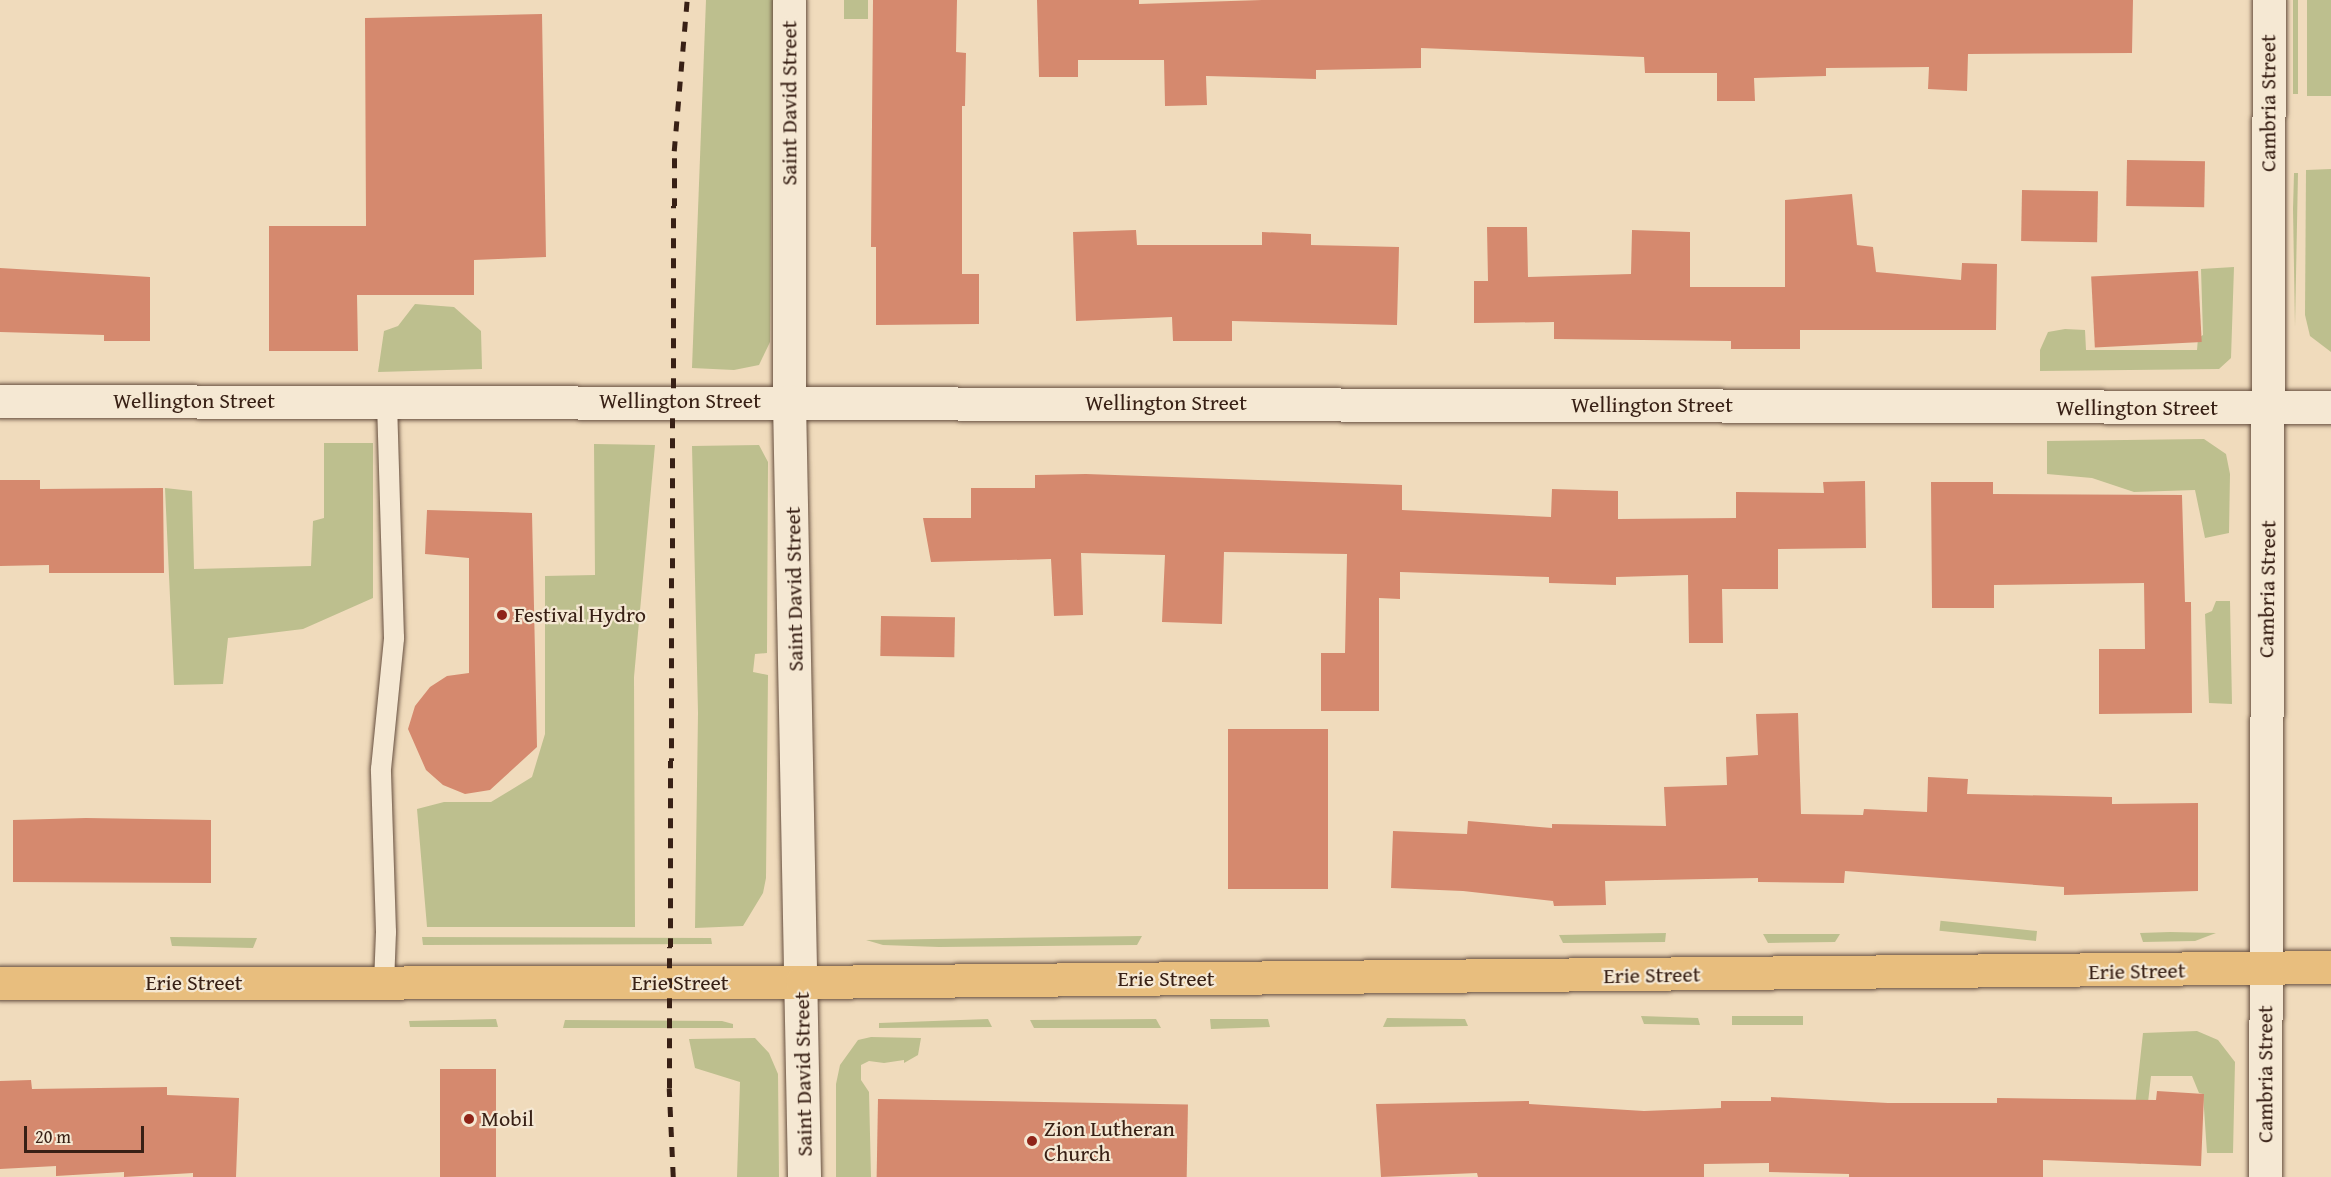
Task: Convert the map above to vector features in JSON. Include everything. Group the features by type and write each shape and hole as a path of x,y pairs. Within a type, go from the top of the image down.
{"main road":[{"name":"Erie Street","path":"0,983 802,982 2331,967"}],"street":[{"name":"Saint David Street","path":"789,0 789,401 804,1177"},
{"name":"Cambria Street","path":"2265,1177 2269,0"},
{"name":"Wellington Street","path":"0,401 789,401 2331,407"}],"lane":[{"path":"384,984 386,933 381,769 394,638 387,400"}],"green space":[{"path":"706,0 773,0 770,342 759,365 734,370 692,368"},
{"path":"844,0 868,0 868,19 844,19"},
{"path":"2293,0 2298,0 2298,94 2293,94"},
{"path":"2307,0 2331,0 2331,96 2307,96"},
{"path":"2331,169 2331,352 2310,336 2305,315 2306,170"},
{"path":"2294,173 2298,173 2295,327 2293,209"},
{"path":"2234,267 2231,358 2219,369 2040,371 2040,350 2048,332 2065,329 2085,330 2086,350 2197,350 2198,338 2203,335 2201,269"},
{"path":"415,304 454,307 481,331 482,369 378,372 384,331 398,326"},
{"path":"2204,439 2226,454 2230,474 2229,533 2205,538 2195,490 2134,492 2092,478 2047,474 2047,441"},
{"path":"324,443 373,443 373,598 303,629 228,638 223,684 174,685 165,488 192,491 194,569 311,566 313,521 324,518"},
{"path":"594,444 655,445 634,677 635,927 427,927 417,809 444,802 491,802 532,777 545,734 545,576 595,575"},
{"path":"759,445 768,462 767,653 755,654 753,672 768,675 766,878 763,893 743,926 695,928 698,713 692,446"},
{"path":"2216,601 2230,601 2232,704 2209,703 2205,614 2212,611"},
{"path":"1941,921 2037,931 2036,941 1939,931"},
{"path":"1666,933 1665,942 1563,943 1559,935"},
{"path":"2140,933 2216,933 2195,941 2143,942"},
{"path":"1763,934 1840,934 1835,942 1768,943"},
{"path":"1142,936 1137,945 939,947 883,945 866,940"},
{"path":"170,937 257,938 253,948 172,946"},
{"path":"422,937 711,938 712,944 423,945"},
{"path":"1641,1016 1698,1018 1700,1025 1644,1024"},
{"path":"1732,1016 1803,1016 1803,1025 1732,1025"},
{"path":"1387,1018 1465,1019 1468,1026 1383,1027"},
{"path":"496,1019 498,1027 410,1027 409,1021"},
{"path":"988,1019 992,1027 879,1028 879,1023"},
{"path":"1156,1019 1161,1028 1034,1028 1030,1020"},
{"path":"1210,1019 1268,1019 1270,1027 1211,1029"},
{"path":"565,1020 722,1021 733,1024 733,1028 563,1028"},
{"path":"2197,1031 2218,1040 2235,1062 2233,1153 2207,1153 2203,1094 2199,1093 2192,1076 2151,1076 2141,1164 2129,1162 2143,1033"},
{"path":"871,1037 921,1038 918,1055 904,1063 904,1060 884,1063 869,1061 861,1065 861,1080 869,1092 871,1177 836,1177 836,1084 840,1065 858,1040"},
{"path":"755,1038 769,1053 778,1074 779,1177 737,1177 740,1082 695,1068 689,1039"}],"building":[{"path":"873,0 957,0 956,52 966,53 965,106 962,106 962,274 979,274 979,324 876,325 876,247 871,247"},
{"path":"1037,0 1139,0 1139,4 1262,0 2133,0 2132,53 1968,54 1967,91 1928,89 1929,67 1826,68 1826,76 1754,78 1755,101 1717,101 1717,73 1645,73 1644,57 1421,48 1421,68 1316,70 1316,79 1206,76 1207,105 1165,106 1164,60 1078,60 1078,77 1039,77"},
{"path":"542,14 546,257 474,260 474,295 357,295 358,351 269,351 269,226 366,226 365,18"},
{"path":"2127,160 2205,161 2204,207 2126,206"},
{"path":"2022,190 2098,191 2097,242 2021,241"},
{"path":"1852,194 1857,245 1873,247 1876,272 1961,280 1962,263 1997,264 1996,330 1800,330 1800,349 1731,349 1731,341 1554,339 1554,322 1474,323 1474,281 1488,281 1487,227 1527,227 1528,277 1631,274 1632,230 1690,232 1690,287 1785,287 1785,200"},
{"path":"1136,230 1137,245 1262,245 1262,232 1311,234 1311,245 1399,247 1397,325 1232,321 1232,341 1173,341 1172,317 1076,321 1073,232"},
{"path":"0,268 150,277 150,341 104,341 104,335 0,332"},
{"path":"2198,271 2202,342 2095,348 2091,277"},
{"path":"1086,474 1402,485 1402,510 1551,517 1552,489 1618,491 1618,519 1736,518 1736,492 1824,493 1823,482 1865,481 1866,548 1778,549 1778,589 1722,589 1723,643 1689,643 1688,575 1616,577 1616,585 1549,583 1549,577 1400,572 1400,599 1379,598 1379,711 1321,711 1321,653 1345,653 1347,554 1224,552 1222,624 1162,622 1165,555 1081,553 1083,615 1054,616 1051,559 931,562 923,518 971,518 971,488 1035,488 1035,475"},
{"path":"0,480 40,480 40,489 163,488 164,573 49,573 49,565 0,566"},
{"path":"1931,482 1993,482 1993,494 2182,495 2185,602 2191,602 2192,713 2099,714 2099,649 2145,649 2144,583 1994,585 1994,608 1932,608"},
{"name":"Festival Hydro","path":"427,510 532,513 537,747 490,790 465,794 443,785 426,770 408,729 415,706 430,687 447,676 469,673 469,558 425,554"},
{"path":"881,616 955,617 954,657 880,656"},
{"path":"1798,713 1801,814 1863,815 1864,809 1927,812 1928,777 1968,779 1967,794 2112,797 2112,804 2198,803 2198,891 2064,895 2064,887 1845,871 1844,883 1758,882 1758,878 1605,881 1606,905 1554,906 1553,901 1463,891 1391,888 1393,831 1467,834 1468,821 1552,828 1552,824 1666,826 1664,787 1727,785 1726,757 1758,755 1756,714"},
{"path":"1228,729 1328,729 1328,889 1228,889"},
{"path":"86,818 211,820 211,883 13,882 13,820"},
{"name":"Mobil","path":"440,1069 496,1069 496,1177 440,1177"},
{"path":"31,1080 32,1089 167,1087 167,1095 239,1098 236,1177 193,1177 193,1173 124,1177 124,1172 56,1176 56,1166 0,1169 0,1081"},
{"path":"2157,1091 2204,1094 2201,1166 2043,1160 2043,1177 1849,1177 1849,1174 1769,1172 1769,1163 1704,1164 1704,1177 1478,1177 1477,1173 1381,1177 1376,1104 1529,1101 1529,1104 1644,1111 1721,1108 1721,1101 1771,1101 1771,1097 1888,1103 1997,1103 1997,1098 2156,1100"},
{"name":"Zion Lutheran Church","path":"878,1099 1188,1104 1187,1177 877,1177"}],"railway":[{"path":"673,1177 669,1088 674,151 687,0"}],"place":[{"name":"Festival Hydro","path":"502,615"},
{"name":"Mobil","path":"469,1119"},
{"name":"Zion Lutheran Church","path":"1032,1141"}]}
